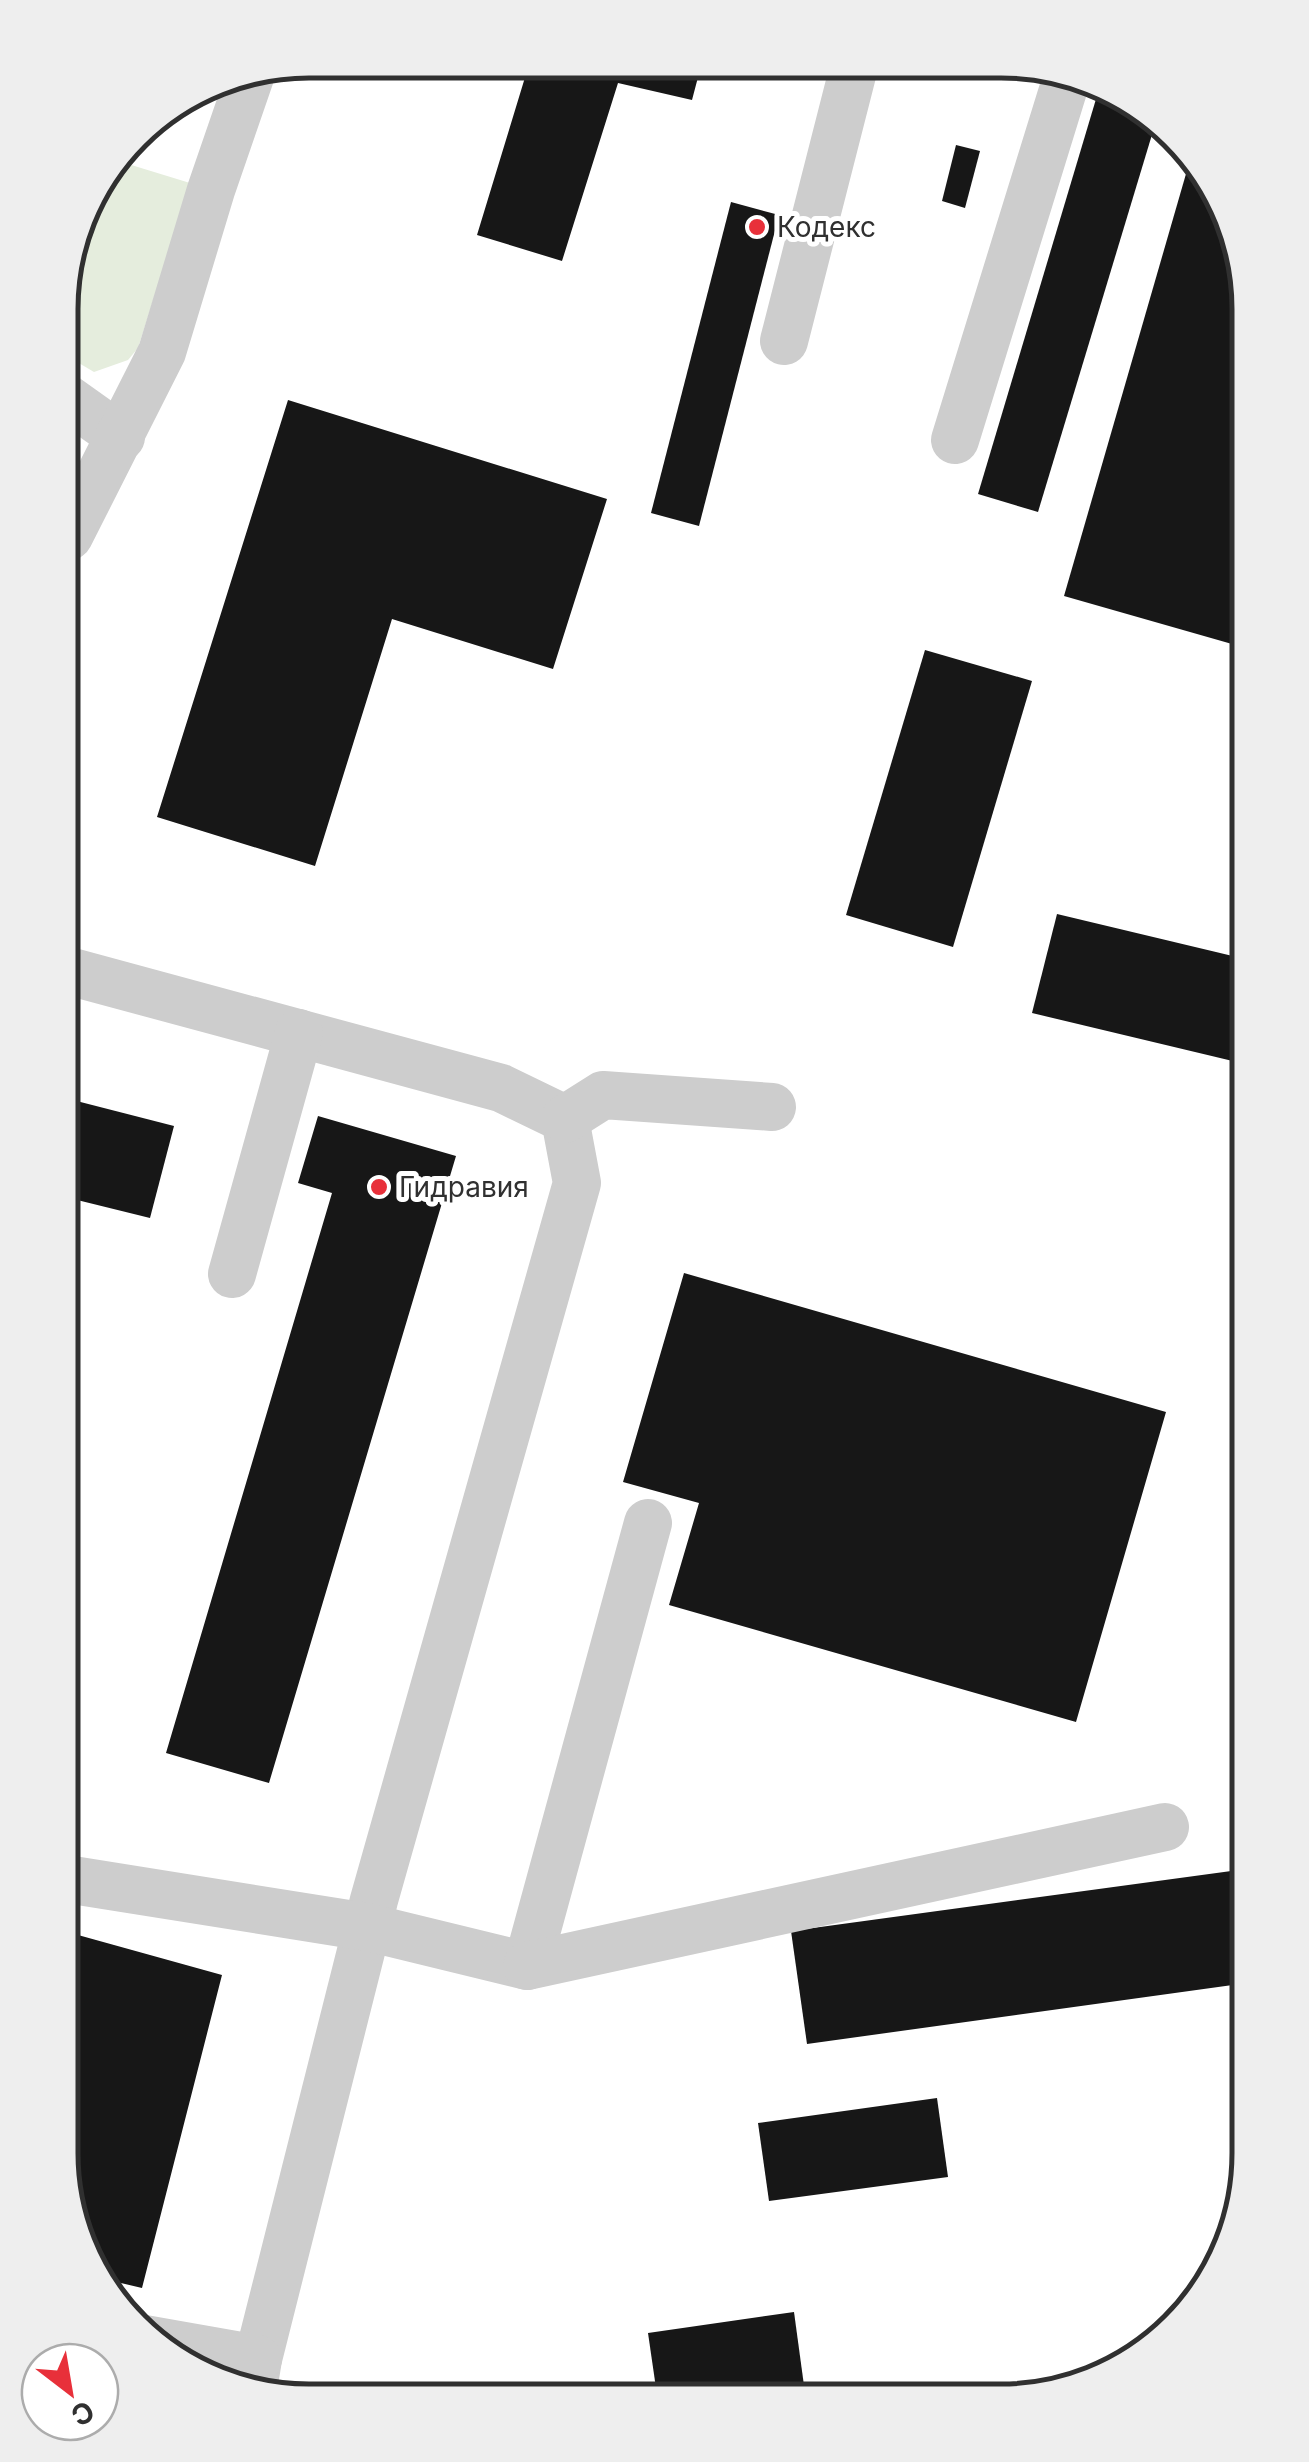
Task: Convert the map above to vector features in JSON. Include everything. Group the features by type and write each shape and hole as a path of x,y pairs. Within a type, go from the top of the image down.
{"lane":[{"path":"784,341 851,78"},
{"path":"78,517 162,352 211,190 249,85"},
{"path":"955,440 1064,87"},
{"path":"78,406 121,437"},
{"path":"78,973 501,1088 565,1119"},
{"path":"232,1274 299,1033"},
{"path":"565,1119 603,1094 772,1107"},
{"path":"195,2355 256,2374 367,1927 578,1183 565,1119"},
{"path":"527,1966 648,1523"},
{"path":"78,1881 367,1927 527,1966 1166,1827"}],"green space":[{"path":"129,164 190,183 138,348 128,360 94,372 78,362 79,278 90,234 108,193"}],"building":[{"path":"525,78 698,78 692,100 618,83 562,261 477,235"},
{"path":"1096,98 1152,134 1038,512 978,494"},
{"path":"956,145 980,151 965,208 942,201"},
{"path":"1187,172 1208,206 1230,278 1232,644 1064,596"},
{"path":"731,202 779,215 699,526 651,513"},
{"path":"288,400 607,499 553,669 392,619 315,866 157,817"},
{"path":"925,650 1032,681 953,947 846,915"},
{"path":"1057,914 1232,956 1232,1061 1032,1013"},
{"path":"78,1101 174,1126 150,1218 78,1200"},
{"path":"318,1116 456,1156 269,1783 166,1753 332,1193 298,1183"},
{"path":"684,1273 1166,1412 1076,1722 669,1605 699,1503 623,1482"},
{"path":"1231,1871 1231,1985 807,2044 791,1931"},
{"path":"78,1935 222,1975 142,2288 116,2282 101,2256 82,2199 78,2169"},
{"path":"937,2098 948,2177 769,2201 758,2123"},
{"path":"794,2312 804,2384 655,2384 648,2333"}],"place":[{"name":"Кодекс","path":"757,227"},
{"name":"Гидравия","path":"379,1187"}]}
